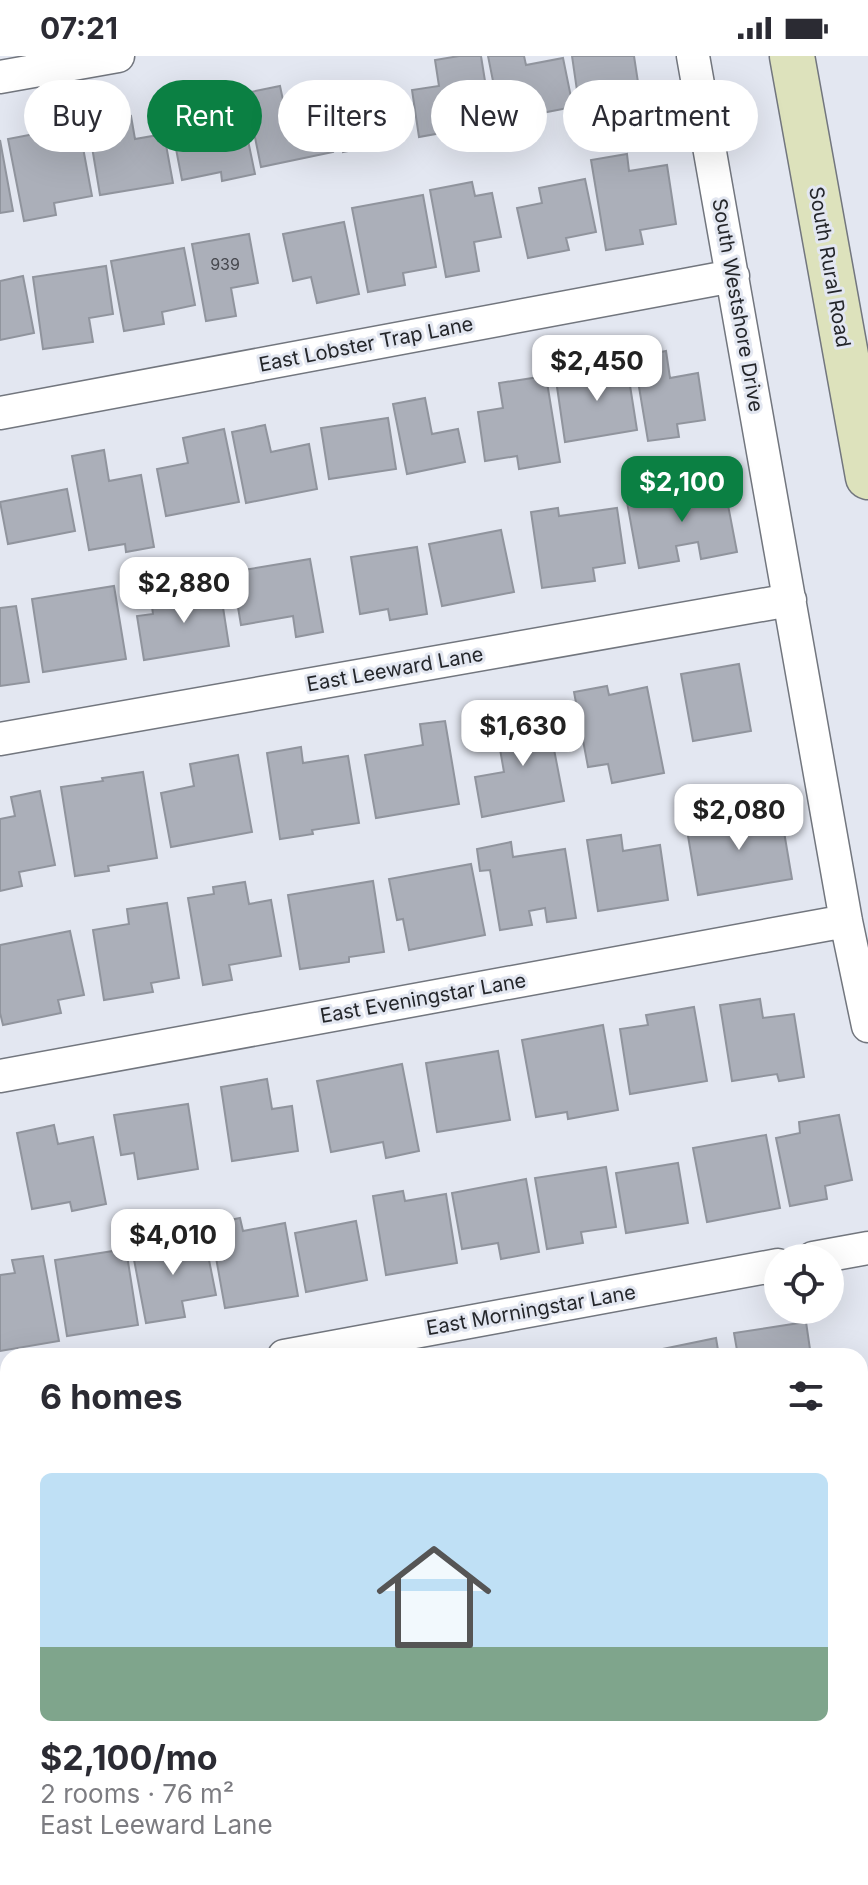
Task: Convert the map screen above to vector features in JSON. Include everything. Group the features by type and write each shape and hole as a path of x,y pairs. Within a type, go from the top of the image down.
{"main road":[{"name":"South Rural Road","path":"792,56 868,477"}],"street":[{"path":"16,69 118,56"},
{"name":"South Westshore Drive","path":"693,56 846,921 868,1026"},
{"name":"East Lobster Trap Lane","path":"0,413 733,276"},
{"name":"East Leeward Lane","path":"0,739 790,600"},
{"name":"East Eveningstar Lane","path":"0,1076 846,921"},
{"path":"844,1252 868,1248"},
{"name":"East Morningstar Lane","path":"327,1348 764,1268"}],"building":[{"path":"481,56 485,80 438,80 435,60"},
{"path":"488,56 524,56 526,65 563,58 567,80 563,80 563,109 547,112 547,80 493,80"},
{"path":"572,56 634,56 638,80 575,80"},
{"path":"278,86 278,152 333,152 261,167 258,152 262,152 262,90"},
{"path":"431,87 431,135 419,137 415,90"},
{"path":"131,116 135,139 147,137 147,152 167,152 173,183 100,195 93,152 131,152"},
{"path":"24,136 24,152 84,152 92,196 54,203 56,215 24,221 8,139"},
{"path":"0,140 13,211 0,213"},
{"path":"177,152 250,152 255,174 222,181 221,172 182,180"},
{"path":"627,154 629,171 667,165 676,224 640,230 643,244 606,250 591,160"},
{"path":"585,179 596,232 566,238 569,250 528,258 517,208 542,203 539,188"},
{"path":"472,182 475,196 492,193 501,237 474,242 479,271 446,277 430,190"},
{"path":"423,195 436,267 403,273 405,285 368,292 352,208"},
{"path":"344,222 359,294 317,303 311,277 293,281 283,234"},
{"path":"249,234 258,283 231,288 236,316 206,321 192,244"},
{"path":"184,248 195,305 162,312 164,324 124,331 111,261"},
{"path":"106,266 113,314 89,318 93,342 43,349 33,277"},
{"path":"23,276 34,333 0,340 0,281"},
{"path":"666,351 670,378 698,373 705,420 677,424 679,437 648,441 634,357"},
{"path":"626,360 637,430 565,442 556,380 591,375 590,366"},
{"path":"546,376 560,462 519,469 517,456 485,461 478,412 503,408 499,383"},
{"path":"425,398 432,434 458,429 465,462 407,474 393,404"},
{"path":"388,418 396,469 329,479 321,428"},
{"path":"265,425 271,452 309,444 317,489 246,503 232,432"},
{"path":"224,429 239,502 166,516 157,469 188,463 183,438"},
{"path":"104,450 109,481 141,475 154,547 126,552 125,544 89,550 72,456"},
{"path":"723,479 737,552 701,559 698,542 676,546 679,561 639,568 627,502"},
{"path":"67,489 75,531 8,544 0,502"},
{"path":"558,508 559,516 617,508 625,563 593,568 595,581 542,588 531,512"},
{"path":"501,530 514,592 442,606 429,544"},
{"path":"417,547 427,614 390,620 388,609 360,614 351,557"},
{"path":"310,559 323,632 296,637 293,616 241,625 232,572"},
{"path":"114,586 126,659 43,672 32,599"},
{"path":"220,588 229,646 144,660 137,616 153,614 151,599"},
{"path":"16,606 29,682 0,686 0,608"},
{"path":"739,664 751,731 693,741 681,674"},
{"path":"607,686 609,695 647,687 664,773 612,783 608,764 588,767 574,692"},
{"path":"546,708 564,801 482,817 475,777 504,772 497,732 514,728 511,714"},
{"path":"445,721 459,804 376,818 365,755 423,745 420,724"},
{"path":"301,747 303,763 348,756 359,823 312,830 313,834 280,839 267,753"},
{"path":"238,755 252,832 171,847 161,793 194,786 190,764"},
{"path":"143,772 157,858 108,866 109,871 75,876 61,787"},
{"path":"40,791 55,865 19,872 22,886 0,891 0,819 15,816 11,797"},
{"path":"780,808 792,879 698,895 686,824"},
{"path":"621,835 623,851 660,845 668,900 598,911 587,840"},
{"path":"511,842 513,857 565,849 576,918 547,922 545,908 529,911 532,925 500,930 490,870 480,871 477,849"},
{"path":"471,864 485,935 409,950 403,919 397,920 389,879"},
{"path":"373,881 384,952 349,957 349,962 300,969 288,895"},
{"path":"245,882 249,904 271,900 281,956 229,965 232,980 203,985 188,898 214,894 213,887"},
{"path":"167,903 179,978 151,983 153,992 104,1000 93,930 129,924 127,909"},
{"path":"70,931 84,995 58,1000 61,1013 3,1025 0,1013 0,945"},
{"path":"760,999 763,1018 794,1014 804,1077 779,1081 777,1074 732,1081 720,1005"},
{"path":"694,1007 707,1081 630,1094 620,1029 648,1025 646,1015"},
{"path":"603,1025 618,1110 568,1119 567,1112 536,1117 522,1040"},
{"path":"498,1051 510,1120 437,1132 426,1063"},
{"path":"402,1064 419,1151 386,1158 383,1142 331,1152 317,1081"},
{"path":"267,1079 272,1109 292,1106 298,1151 232,1161 221,1087"},
{"path":"188,1104 198,1169 138,1179 134,1153 121,1155 114,1115"},
{"path":"839,1115 852,1180 825,1186 827,1199 790,1206 776,1138 800,1133 799,1122"},
{"path":"54,1125 58,1144 93,1137 106,1204 72,1211 70,1202 32,1209 17,1133"},
{"path":"766,1135 780,1208 707,1222 693,1148"},
{"path":"678,1163 688,1223 626,1233 616,1173"},
{"path":"606,1167 616,1227 581,1232 583,1243 547,1249 535,1178"},
{"path":"526,1179 539,1252 501,1259 498,1243 462,1249 452,1193"},
{"path":"403,1191 405,1201 446,1194 457,1263 386,1275 373,1196"},
{"path":"240,1218 243,1231 285,1223 298,1296 225,1308 210,1224"},
{"path":"356,1221 367,1280 306,1292 295,1233"},
{"path":"204,1235 216,1295 182,1301 185,1317 146,1323 132,1249"},
{"path":"126,1249 138,1325 67,1336 55,1260"},
{"path":"43,1256 59,1341 0,1348 0,1275 15,1273 12,1260"},
{"path":"806,1324 810,1348 737,1348 734,1333"},
{"path":"716,1338 718,1348 667,1348"}]}
